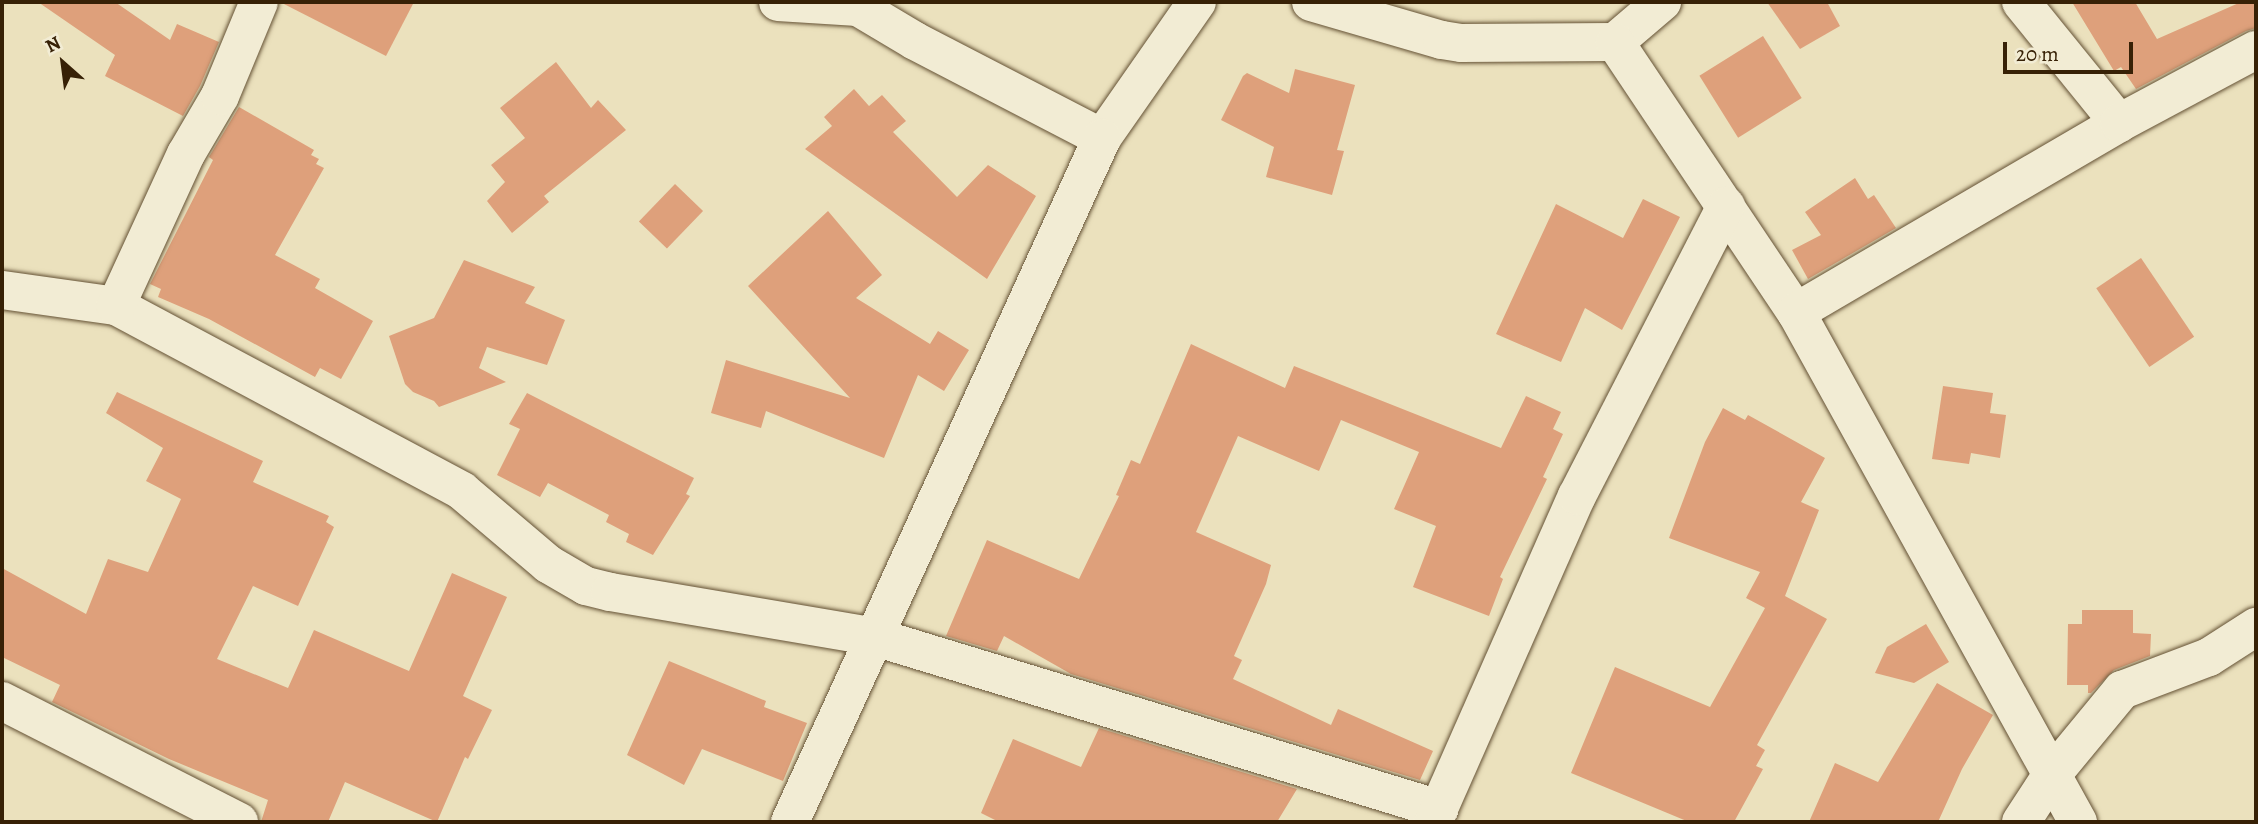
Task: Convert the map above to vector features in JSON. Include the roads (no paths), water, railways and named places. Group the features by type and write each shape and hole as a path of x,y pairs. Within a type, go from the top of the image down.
{"street":[{"path":"116,306 187,154 220,96 259,2"},
{"path":"778,2 859,6 915,41 1102,138"},
{"path":"790,822 1102,138 1197,2"},
{"path":"1311,2 1442,40 1615,42 1662,2"},
{"path":"2021,2 2119,123"},
{"path":"1615,42 1796,312 2078,822"},
{"path":"1796,312 2119,123 2256,50"},
{"path":"2,290 116,306 461,491 548,564 586,586 874,637 1436,816 1577,496 1726,206"},
{"path":"2021,822 2051,776 2122,690 2209,657 2256,627"},
{"path":"2,701 239,822"}]}
